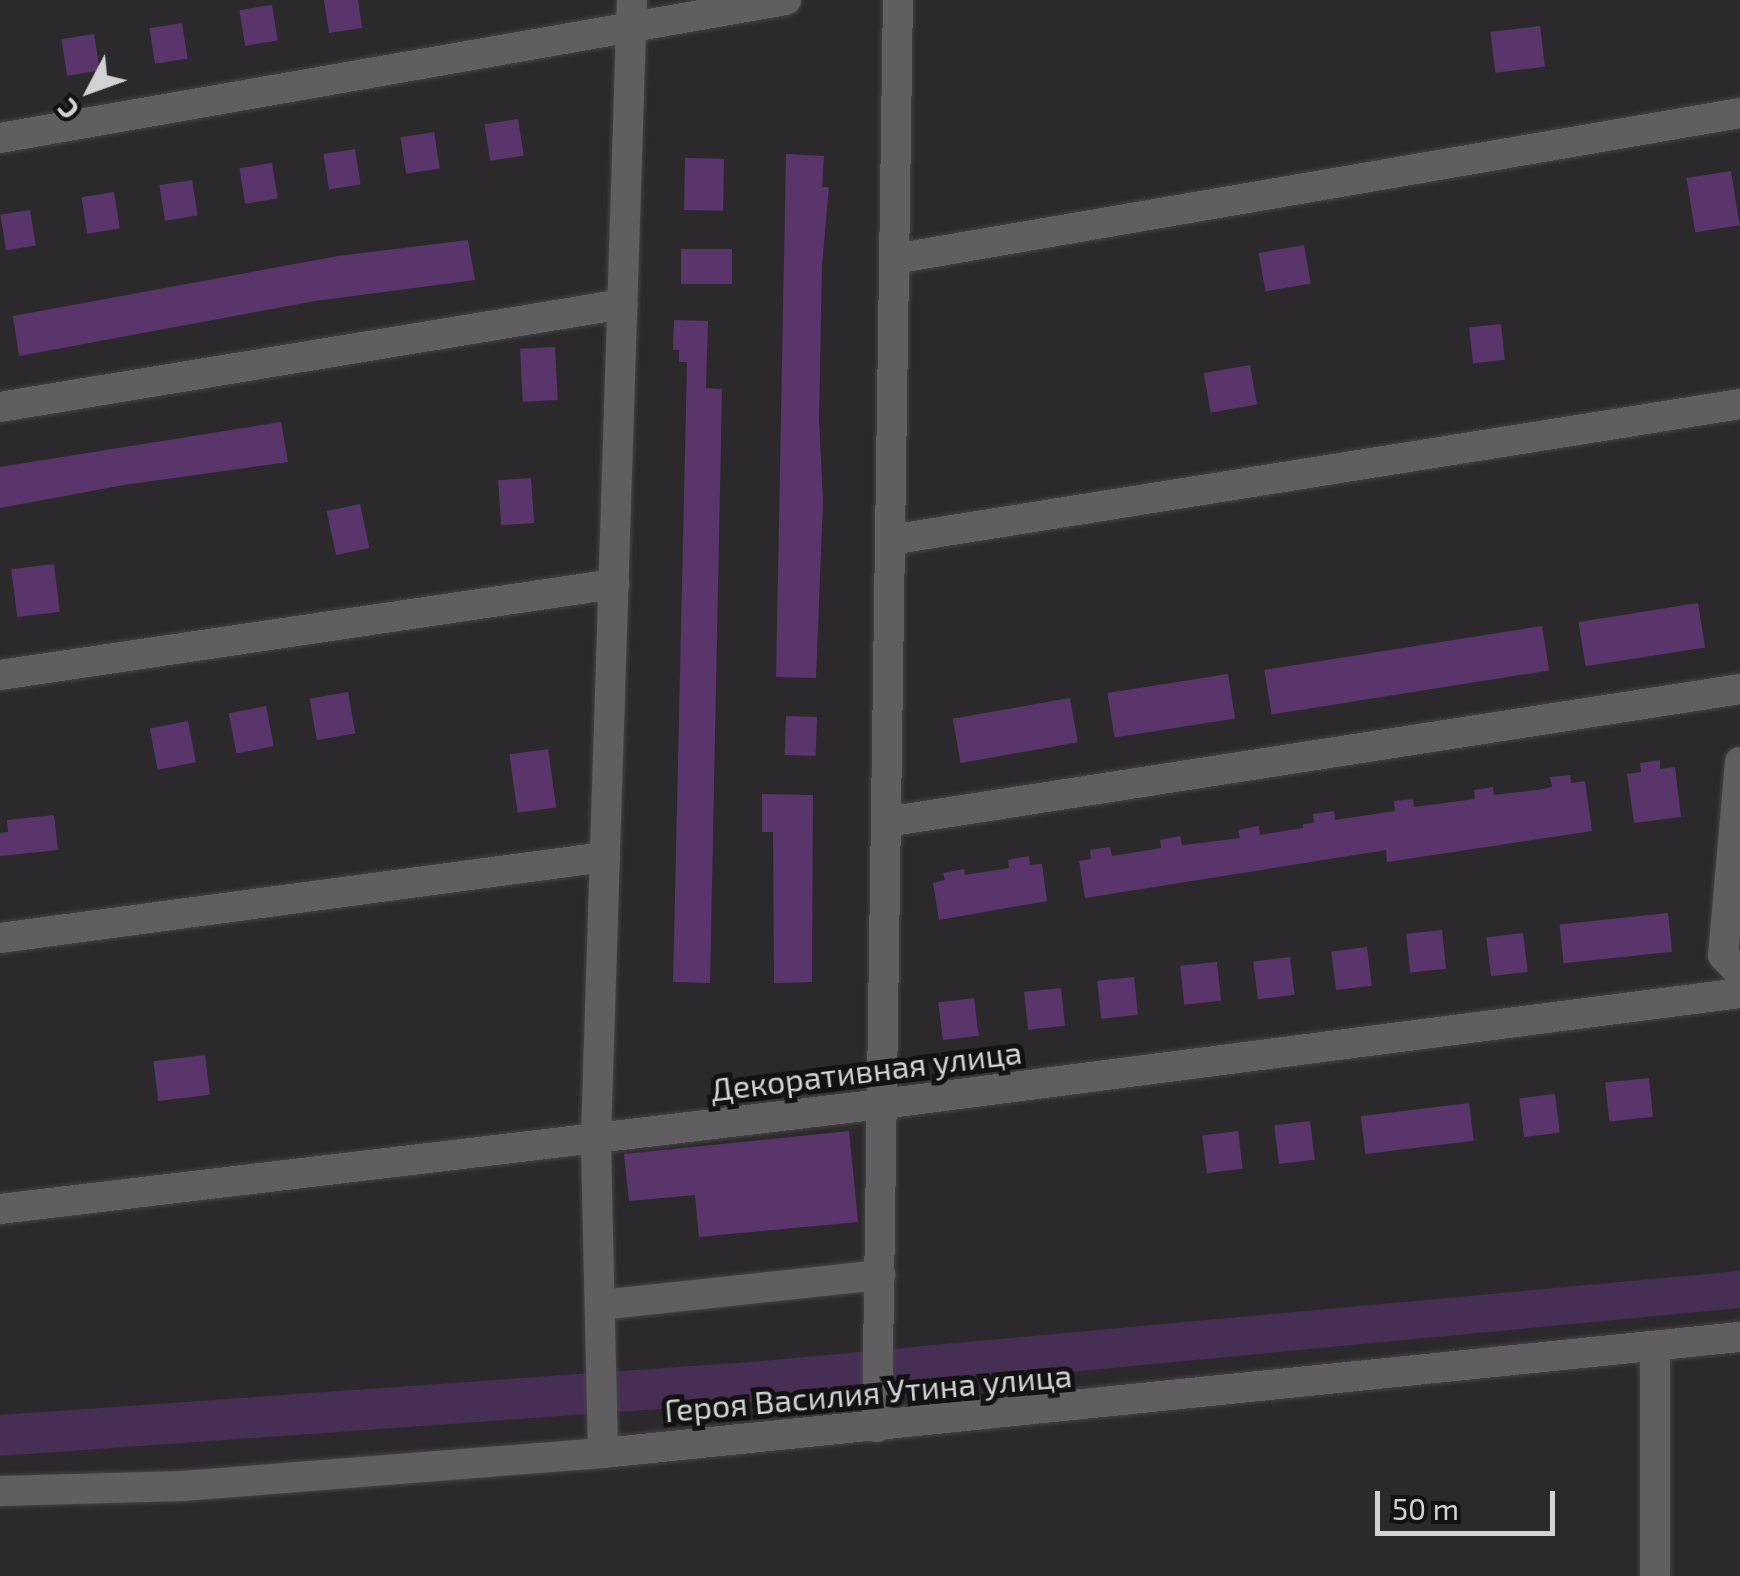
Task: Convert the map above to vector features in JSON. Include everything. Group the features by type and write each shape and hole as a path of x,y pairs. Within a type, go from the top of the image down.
{"street":[{"path":"0,138 632,14 786,0"},
{"path":"878,1427 898,0"},
{"path":"603,1453 596,1138 632,14"},
{"path":"894,259 1740,113"},
{"path":"0,407 622,304"},
{"path":"890,540 1740,404"},
{"path":"0,675 614,584"},
{"path":"886,822 1740,689"},
{"path":"1740,762 1724,956 1740,973"},
{"path":"0,938 605,858"},
{"name":"Декоративная улица","path":"0,1209 882,1104 1740,993"},
{"path":"600,1305 880,1276"},
{"name":"Героя Василия Утина улица","path":"0,1492 183,1486 603,1453 1740,1337"},
{"path":"1655,1576 1656,1346"}],"shaded area":[{"path":"1740,1271 1740,1308 744,1403 0,1456 0,1415 750,1362"}],"building":[{"path":"324,0 358,0 362,28 329,33"},
{"path":"272,5 278,41 245,46 239,10"},
{"path":"182,23 188,59 155,64 149,28"},
{"path":"1540,26 1545,67 1495,73 1490,32"},
{"path":"94,34 100,71 67,76 61,39"},
{"path":"518,119 524,156 490,161 484,124"},
{"path":"434,132 440,169 406,174 400,137"},
{"path":"355,149 361,185 329,190 323,154"},
{"path":"786,154 824,156 822,187 829,187 822,266 819,420 823,501 816,678 776,677"},
{"path":"685,158 724,159 723,211 684,210"},
{"path":"272,163 278,199 245,204 239,168"},
{"path":"1731,171 1740,225 1695,232 1687,178"},
{"path":"192,180 198,216 165,221 159,185"},
{"path":"114,192 120,229 87,234 81,197"},
{"path":"30,210 36,246 6,250 0,215"},
{"path":"468,240 475,280 315,301 19,356 13,316 338,256"},
{"path":"1304,245 1311,283 1265,291 1259,253"},
{"path":"681,249 732,249 732,284 681,284"},
{"path":"674,320 708,321 706,388 722,389 710,983 673,982 687,362 679,362 679,350 673,350"},
{"path":"1501,324 1505,360 1473,363 1469,327"},
{"path":"555,347 558,400 523,402 520,349"},
{"path":"1250,365 1257,404 1211,413 1204,373"},
{"path":"281,422 288,462 124,485 0,508 0,467"},
{"path":"531,478 534,523 501,525 498,480"},
{"path":"360,504 369,548 336,555 327,511"},
{"path":"54,564 60,612 17,617 11,569"},
{"path":"1698,603 1705,647 1586,666 1578,622"},
{"path":"1542,626 1549,670 1271,714 1264,670"},
{"path":"1228,674 1235,718 1115,738 1108,693"},
{"path":"348,692 355,733 317,740 310,699"},
{"path":"1070,698 1078,742 961,763 953,719"},
{"path":"266,706 274,746 237,753 229,713"},
{"path":"786,716 817,717 816,756 785,755"},
{"path":"188,721 196,762 158,770 150,728"},
{"path":"548,749 556,807 518,813 509,754"},
{"path":"1660,760 1660,769 1675,767 1681,817 1634,823 1627,774 1641,772 1640,763"},
{"path":"1570,775 1571,783 1585,781 1592,831 1387,862 1386,850 1085,898 1079,861 1091,859 1090,850 1110,847 1112,856 1161,848 1160,840 1180,836 1182,845 1240,838 1238,830 1259,826 1260,835 1303,828 1303,824 1314,823 1313,814 1334,811 1335,820 1395,811 1394,801 1413,799 1414,807 1475,799 1474,790 1493,787 1494,795 1538,790 1552,787 1550,777"},
{"path":"762,794 813,795 812,982 774,983 773,832 762,832"},
{"path":"54,815 58,850 0,856 0,833 8,832 7,820"},
{"path":"1029,856 1030,865 1042,864 1047,901 939,920 933,883 945,880 943,873 964,869 965,875 1009,868 1008,860"},
{"path":"1668,913 1672,952 1564,963 1560,924"},
{"path":"1442,930 1446,969 1410,973 1406,934"},
{"path":"1523,933 1528,972 1491,976 1486,938"},
{"path":"1367,947 1372,986 1336,990 1331,951"},
{"path":"1290,957 1295,995 1258,999 1253,962"},
{"path":"1217,962 1221,1001 1184,1005 1180,966"},
{"path":"1134,977 1138,1015 1101,1019 1097,981"},
{"path":"1061,988 1065,1026 1028,1030 1024,992"},
{"path":"974,998 979,1036 943,1040 938,1002"},
{"path":"205,1055 210,1095 158,1101 153,1061"},
{"path":"1649,1078 1653,1117 1609,1121 1605,1083"},
{"path":"1555,1094 1560,1133 1524,1137 1519,1098"},
{"path":"1469,1103 1474,1141 1365,1154 1361,1116"},
{"path":"1310,1121 1315,1160 1279,1164 1274,1125"},
{"path":"849,1131 858,1222 699,1237 695,1195 629,1201 624,1154"},
{"path":"1238,1131 1243,1169 1207,1173 1202,1135"}]}
